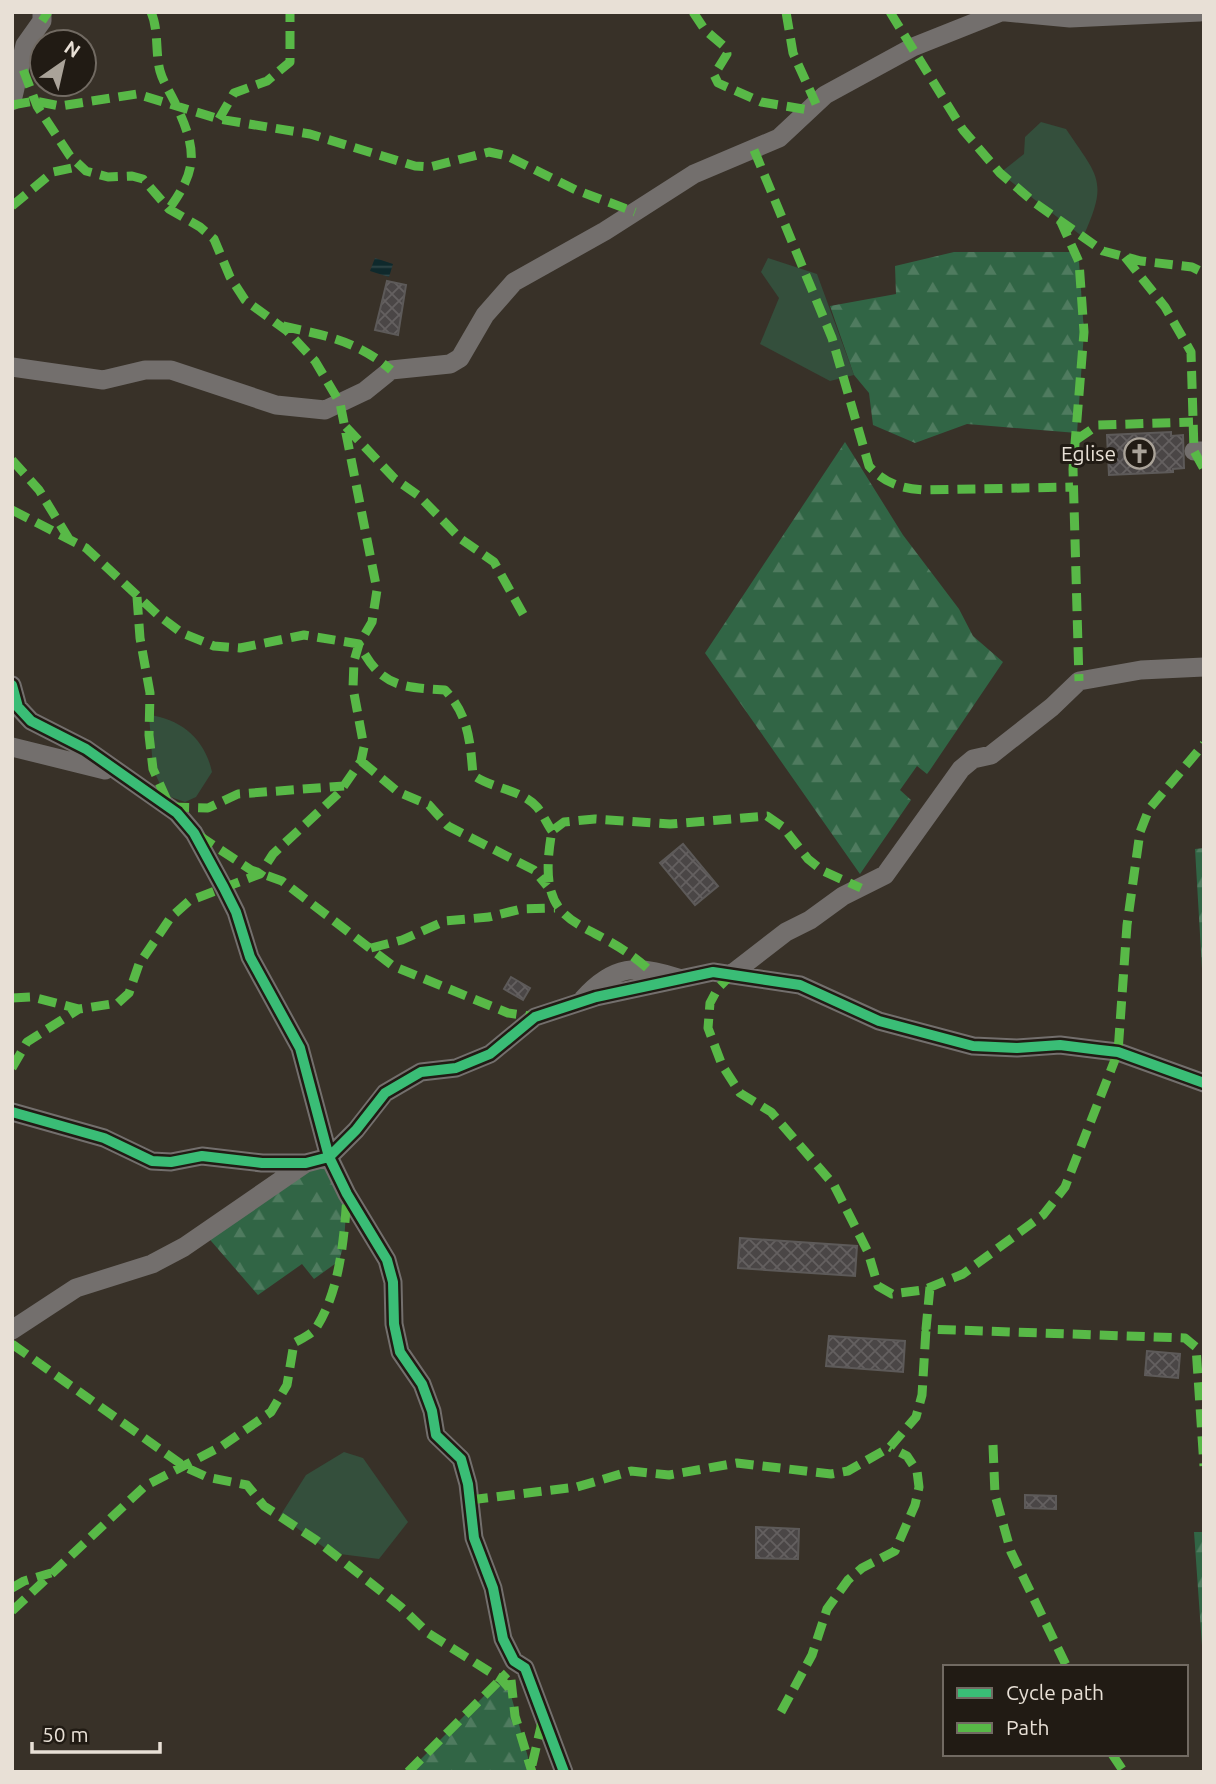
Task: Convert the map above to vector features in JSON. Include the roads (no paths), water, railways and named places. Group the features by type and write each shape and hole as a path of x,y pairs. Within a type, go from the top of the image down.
{"street":[{"path":"12,101 25,45 42,21 42,12"},
{"path":"12,367 103,380 145,370 171,370 276,405 325,410 365,391 391,370 450,364 460,358 491,307 514,282 605,231 694,174 779,138 825,94 913,47 1003,12 1070,18 1200,12"},
{"path":"733,973 786,932 810,920 843,896 885,875 961,769 973,759 991,755 1052,708 1079,681 1141,670 1204,667"},
{"path":"12,685 18,707 31,721 86,749 170,807 194,833 236,912 250,957 300,1048 329,1157 387,1260 393,1282 394,1324 400,1352 422,1384 432,1410 436,1435 461,1459 468,1484 474,1538 493,1588 503,1639 514,1661 525,1668 564,1772"},
{"path":"12,747 120,775"},
{"path":"12,1112 104,1138 152,1161 171,1162 202,1156 262,1163 306,1163 329,1157 356,1130 386,1093 421,1072 456,1068 490,1054 535,1017 596,997 713,972 800,985 879,1021 973,1046 1017,1048 1060,1045 1100,1049 1118,1052 1204,1083"},
{"path":"12,1330 76,1288 152,1264 184,1247 306,1163"}],"water":[{"path":"375,258 393,264 389,277 370,271"}],"place":[{"name":"Eglise","path":"1139,453"}]}
